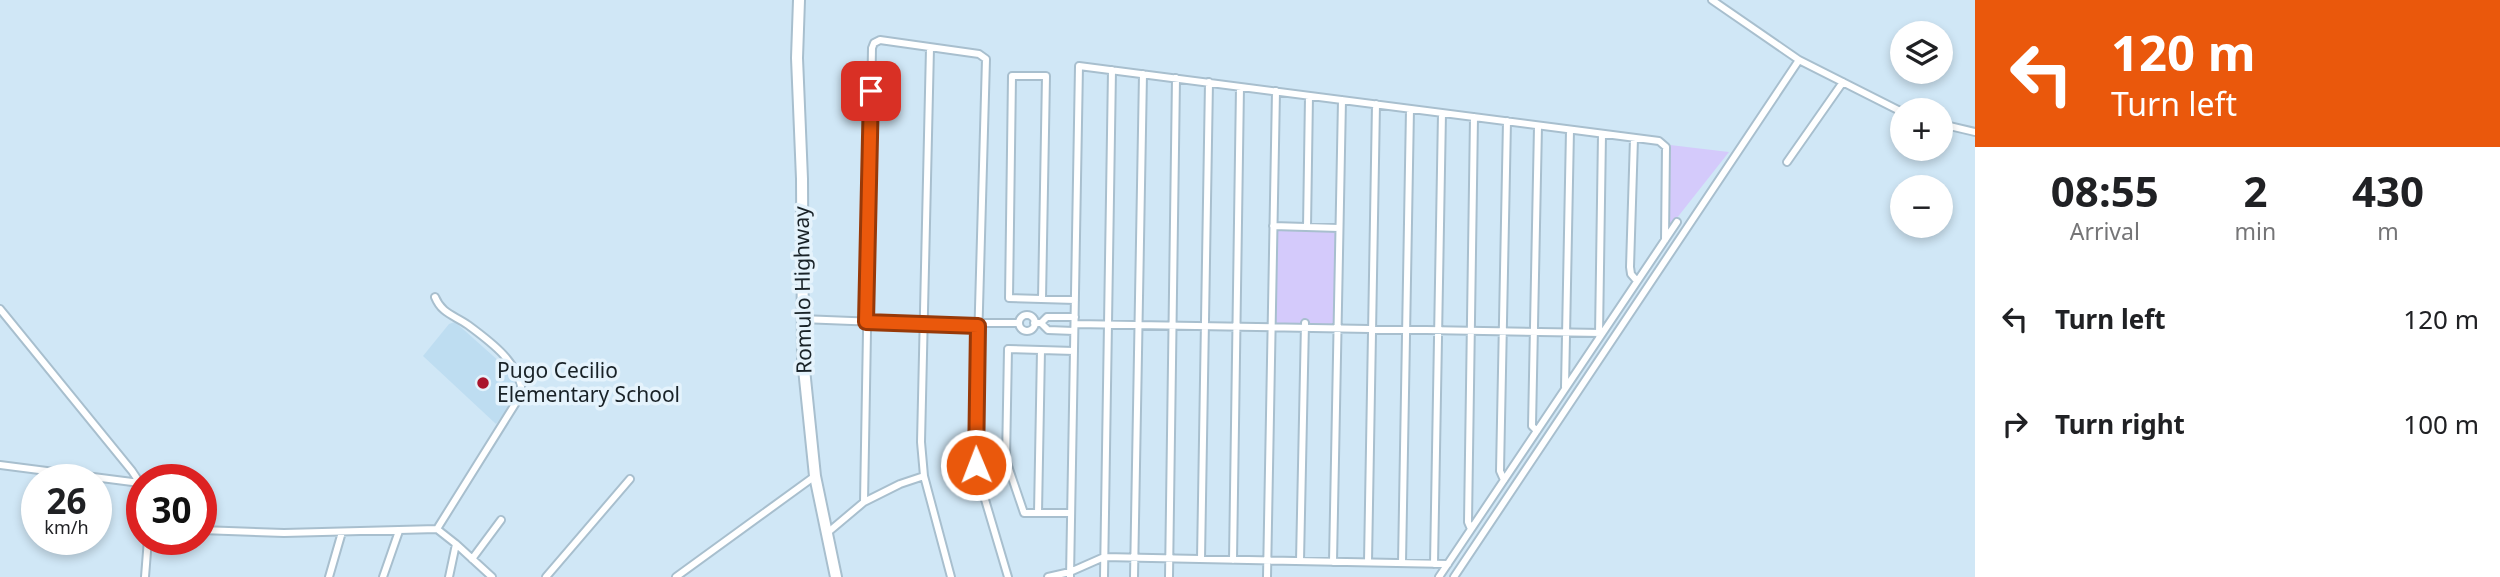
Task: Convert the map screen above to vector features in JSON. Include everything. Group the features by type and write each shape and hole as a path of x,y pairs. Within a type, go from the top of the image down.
{"highway":[{"name":"Romulo Highway","path":"799,0 797,58 802,178 801,319 807,415 826,534 836,577"}],"street":[{"path":"1712,0 1799,60 1890,106"},
{"path":"864,502 872,44 880,40 979,54 986,59 976,465 1008,577"},
{"path":"930,48 921,442 924,476 951,577"},
{"path":"1454,577 1799,60"},
{"path":"1070,574 1079,65 1659,141 1666,147 1665,240"},
{"path":"1104,577 1112,70"},
{"path":"1135,577 1143,74"},
{"path":"1042,299 1045,76 1012,76 1009,298 1042,299 1075,300"},
{"path":"1169,577 1176,78"},
{"path":"1201,559 1209,82"},
{"path":"1787,162 1843,82"},
{"path":"1233,560 1240,87"},
{"path":"1267,577 1276,91"},
{"path":"1307,227 1309,96"},
{"path":"1333,562 1342,100"},
{"path":"1368,562 1376,104"},
{"path":"1402,563 1410,109"},
{"path":"1434,564 1442,113"},
{"path":"1471,529 1468,522 1474,117"},
{"path":"1504,480 1500,471 1507,121"},
{"path":"1536,431 1532,426 1538,125"},
{"path":"1953,127 1975,132"},
{"path":"1566,388 1570,130"},
{"path":"1600,335 1602,134"},
{"path":"1634,138 1630,267 1631,274 1637,281"},
{"path":"1439,577 1677,222"},
{"path":"1273,226 1339,228"},
{"path":"435,297 445,312 468,325 512,364 522,393 437,529"},
{"path":"0,309 126,467"},
{"path":"801,319 923,324 1019,323 1020,327 1026,330 1047,317 1075,324"},
{"path":"1038,323 1048,330 1075,324 1237,327 1305,325 1600,335"},
{"path":"1300,561 1305,325"},
{"path":"1071,513 1024,513 1006,460 1008,349 1074,351"},
{"path":"1038,513 1041,350"},
{"path":"0,465 126,481"},
{"path":"676,577 816,476"},
{"path":"826,534 864,502 924,476"},
{"path":"546,577 630,479"},
{"path":"472,559 501,520"},
{"path":"217,530 342,532 437,529 492,577"},
{"path":"383,577 399,531"},
{"path":"329,577 342,532"},
{"path":"449,577 456,544"},
{"path":"145,577 147,555"},
{"path":"1048,577 1070,574 1104,557 1448,564"}],"shaded area":[{"path":"1670,145 1729,152 1669,228"},
{"path":"1276,229 1337,231 1334,325 1275,324"},
{"name":"Pugo Cecilio Elementary School","path":"455,322 510,371 519,394 496,424 423,356 449,324"}],"place":[{"name":"Pugo Cecilio Elementary School","path":"483,383"}],"route":[{"path":"871,91 866,322 978,326 976,465"}]}
